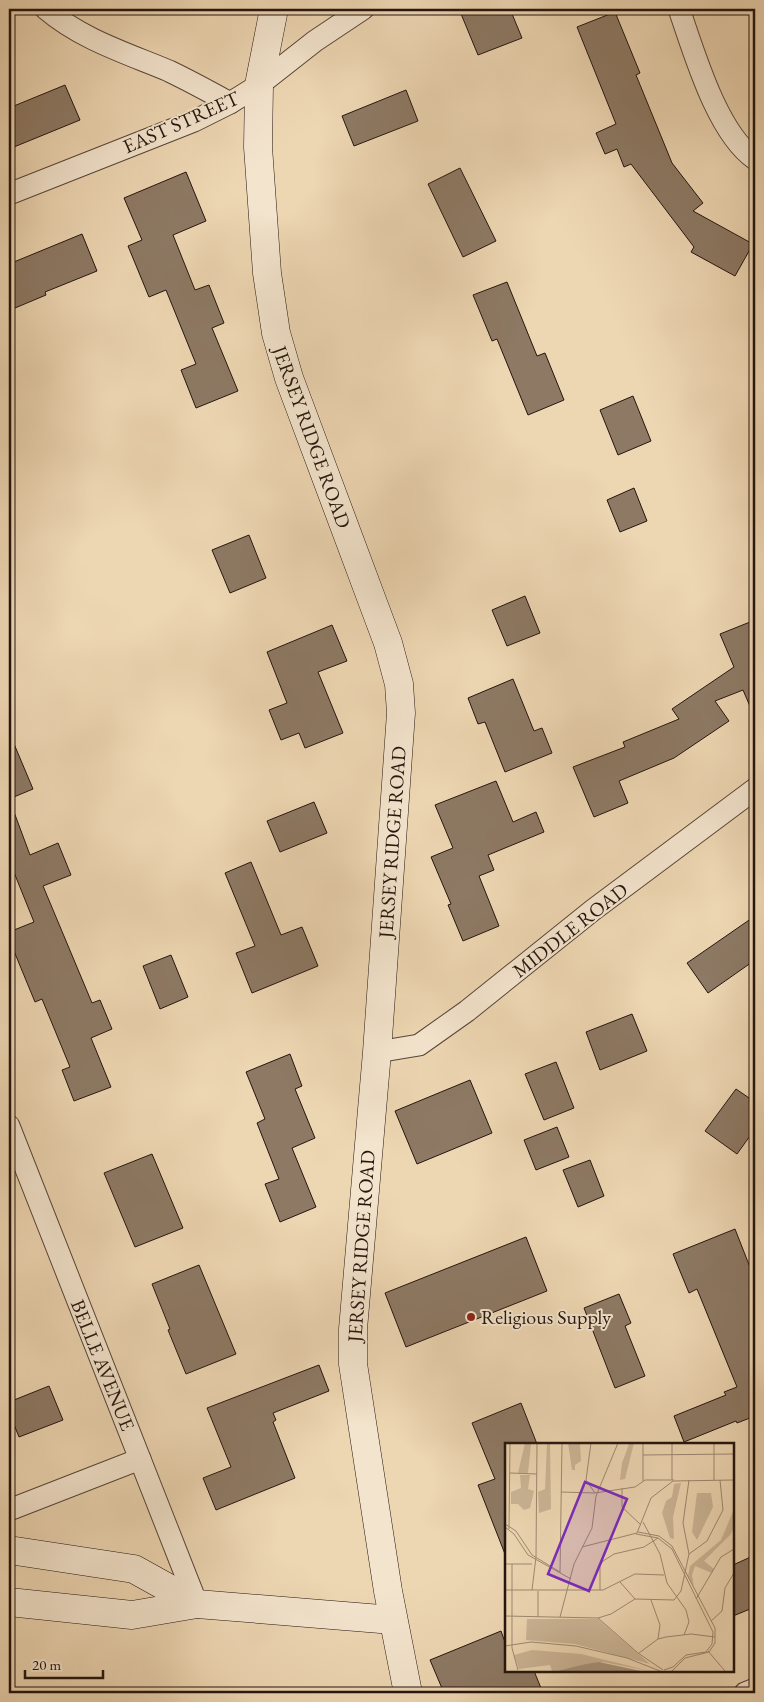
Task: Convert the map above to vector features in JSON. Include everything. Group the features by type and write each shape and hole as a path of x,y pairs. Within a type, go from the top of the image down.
{"street":[{"path":"46,9 90,39 171,72 230,103"},
{"name":"JERSEY RIDGE ROAD","path":"274,9 259,85 258,147 267,273 276,333 289,378 388,643 399,684 401,713 377,1052 353,1329 353,1364 393,1620 408,1693"},
{"name":"EAST STREET","path":"9,194 194,121 230,103 259,85 315,40 363,9"},
{"path":"680,9 701,71 728,130 746,153 755,159"},
{"name":"MIDDLE ROAD","path":"377,1052 419,1045 467,1011 594,910 755,789"},
{"name":"BELLE AVENUE","path":"9,1126 197,1604"},
{"path":"9,1510 140,1458"},
{"path":"9,1550 134,1569 197,1604"},
{"path":"9,1602 132,1615 197,1604 393,1620"},
{"path":"745,1693 755,1689"}],"building":[{"path":"459,9 510,9 522,38 478,55"},
{"path":"615,12 640,73 636,75 672,163 703,203 693,211 753,244 735,276 691,252 694,247 631,164 624,167 617,149 605,154 596,133 616,124 577,27"},
{"path":"65,85 80,120 9,149 9,108"},
{"path":"406,90 418,121 354,146 342,116"},
{"path":"460,168 496,241 463,257 428,184"},
{"path":"186,172 206,221 173,235 195,290 209,285 224,323 212,328 238,391 196,408 181,370 196,364 166,290 149,297 128,246 142,240 124,198"},
{"path":"82,234 97,271 45,292 46,295 15,308 9,293 9,264"},
{"path":"507,282 537,356 545,353 564,400 528,415 497,339 492,341 473,295"},
{"path":"633,396 651,441 618,455 600,410"},
{"path":"634,488 647,521 620,532 607,500"},
{"path":"249,535 266,578 230,593 212,550"},
{"path":"525,596 540,633 507,646 492,610"},
{"path":"755,620 755,718 743,690 715,701 729,721 674,758 619,781 628,803 594,817 573,767 625,747 623,742 679,719 672,709 734,667 720,634"},
{"path":"332,625 347,661 318,672 343,733 305,748 299,733 281,740 269,710 287,703 267,652"},
{"path":"513,679 534,731 542,728 552,753 505,772 485,722 478,724 468,698"},
{"path":"9,732 33,789 9,799"},
{"path":"496,781 513,822 536,812 544,832 488,855 494,870 479,876 499,926 463,941 448,905 451,904 431,857 453,848 435,805"},
{"path":"314,802 327,833 280,852 267,821"},
{"path":"9,804 11,804 30,855 58,843 71,875 43,886 92,1003 100,1000 112,1029 91,1038 111,1087 74,1101 62,1070 70,1067 42,999 35,1002 9,939 9,932 34,922 9,860"},
{"path":"251,862 281,935 302,927 318,966 252,993 236,953 255,946 225,873"},
{"path":"755,916 755,960 708,993 687,963"},
{"path":"171,955 188,997 160,1009 143,966"},
{"path":"632,1014 647,1051 600,1070 586,1032"},
{"path":"290,1054 302,1086 295,1089 315,1138 292,1148 316,1207 280,1222 265,1184 279,1179 257,1123 265,1119 246,1072"},
{"path":"556,1062 574,1108 544,1120 525,1074"},
{"path":"470,1080 492,1133 417,1164 395,1111"},
{"path":"736,1089 755,1102 755,1129 737,1154 705,1131"},
{"path":"557,1127 569,1157 536,1170 524,1140"},
{"path":"152,1154 183,1228 135,1247 104,1173"},
{"path":"590,1160 604,1196 578,1207 563,1170"},
{"path":"735,1229 755,1280 755,1430 750,1418 737,1423 736,1421 684,1442 674,1416 726,1395 724,1392 737,1387 697,1289 689,1293 673,1254"},
{"path":"526,1237 547,1291 406,1347 385,1293"},
{"path":"199,1265 236,1354 186,1374 152,1284"},
{"path":"619,1294 631,1323 625,1326 645,1376 615,1388 584,1308"},
{"path":"319,1365 329,1391 273,1413 276,1420 273,1422 295,1478 216,1510 203,1478 231,1467 207,1408"},
{"path":"49,1386 63,1420 19,1437 9,1412 9,1402"},
{"path":"521,1403 537,1443 505,1443 505,1554 478,1485 495,1479 472,1423"},
{"path":"755,1555 755,1607 734,1616 734,1565"},
{"path":"501,1631 505,1642 505,1672 534,1672 543,1693 444,1693 430,1660"}],"place":[{"name":"Religious Supply","path":"471,1317"}]}
